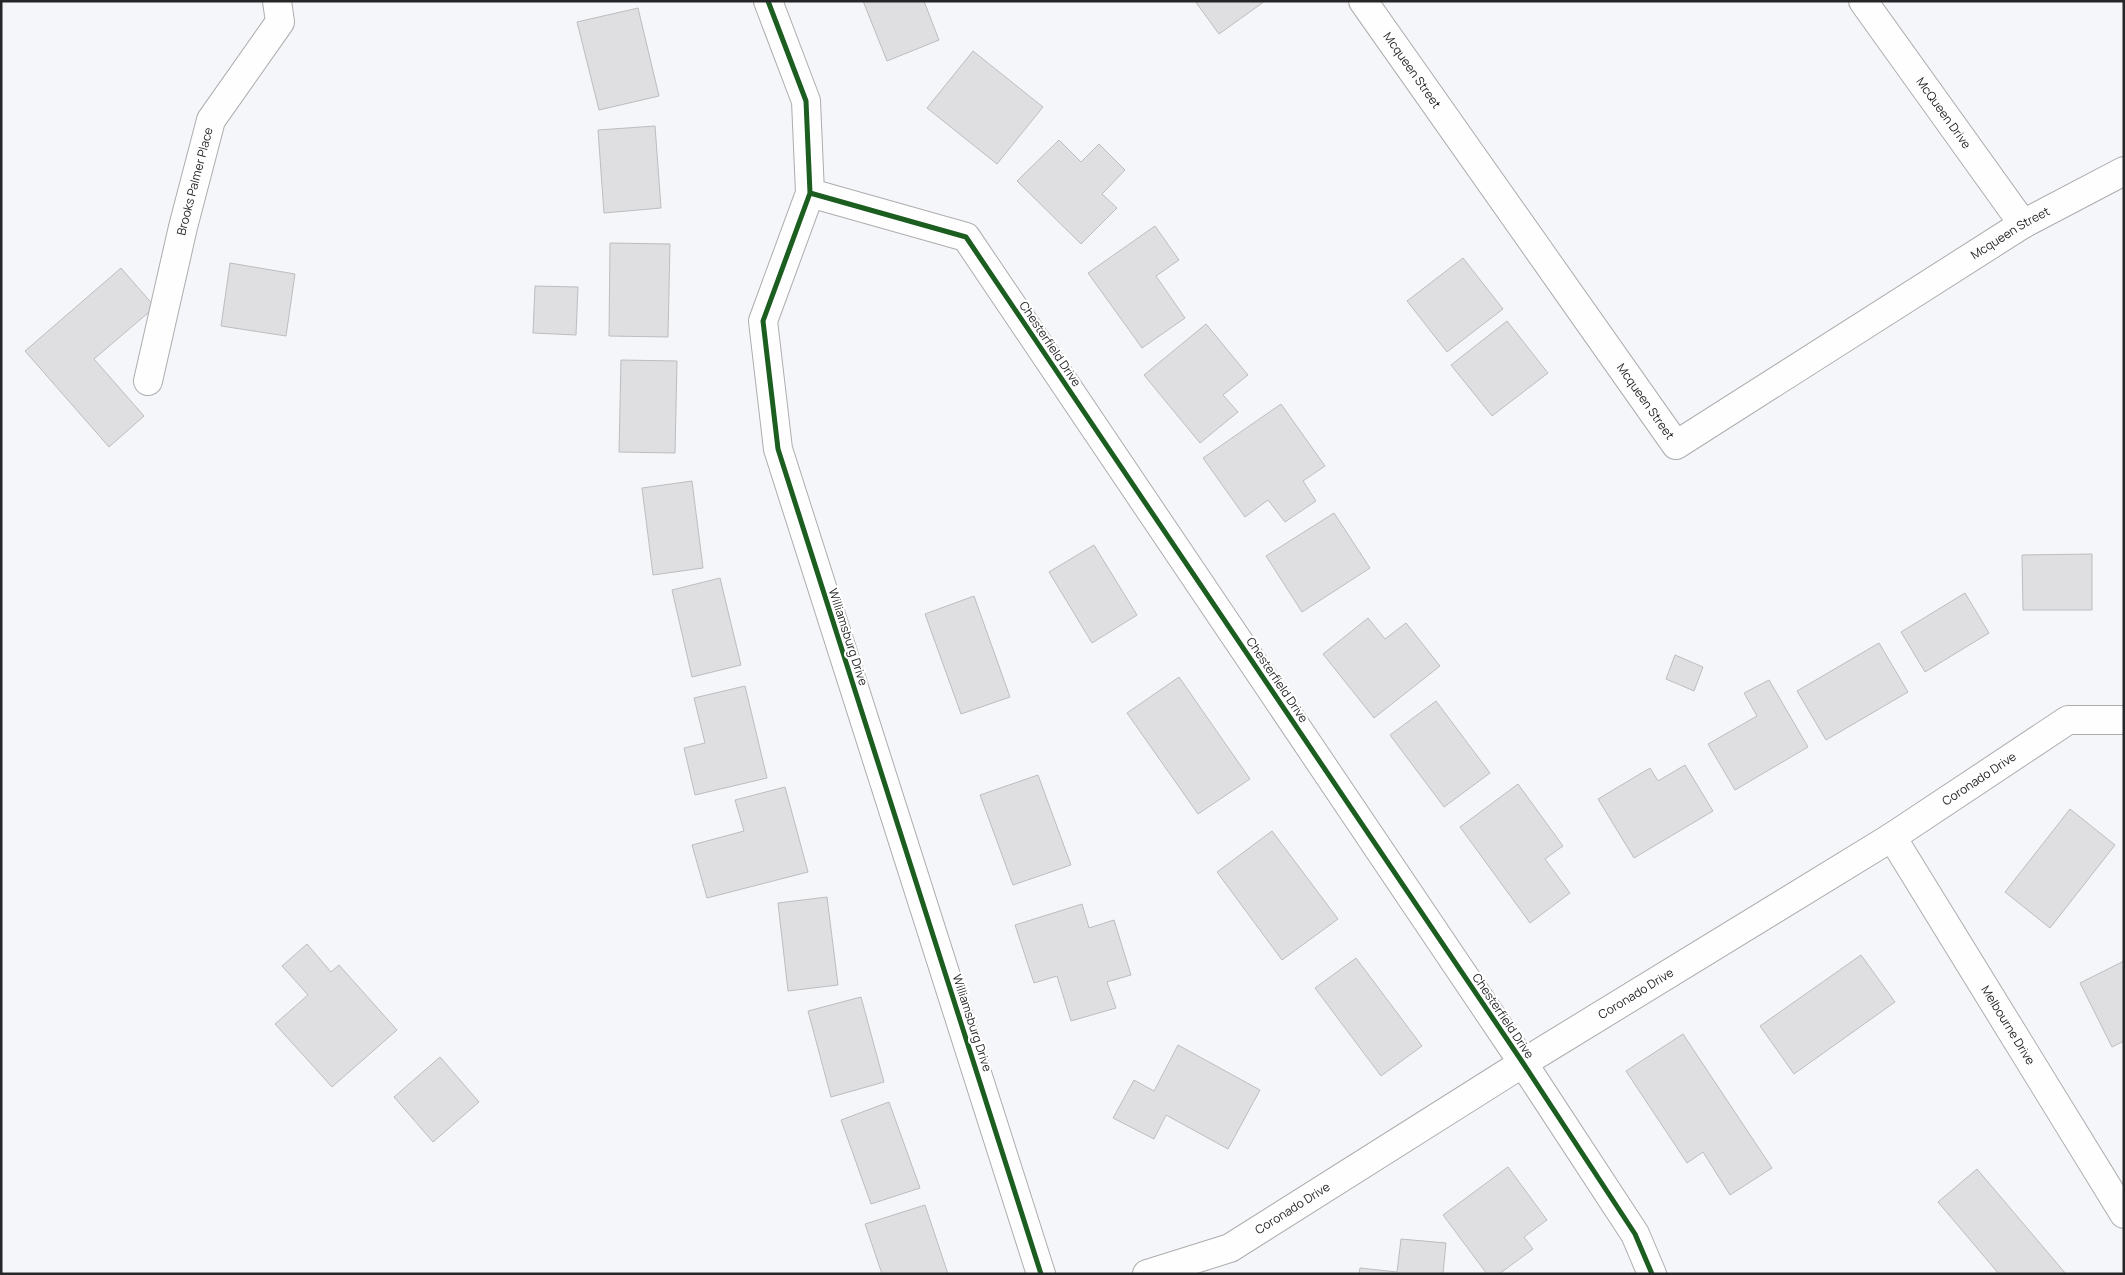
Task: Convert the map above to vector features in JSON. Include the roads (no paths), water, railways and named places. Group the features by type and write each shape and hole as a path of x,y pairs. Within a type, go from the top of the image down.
{"street":[{"name":"Brooks Palmer Place","path":"148,381 211,120 280,22 276,1"},
{"name":"Williamsburg Drive","path":"768,1 806,101 810,193 763,322 778,449 1041,1274"},
{"name":"Mcqueen Street","path":"1363,1 1676,445 2023,224 2124,171"},
{"name":"McQueen Drive","path":"1863,1 2023,224"},
{"name":"Chesterfield Drive","path":"810,193 966,237 1523,1063 1635,1234 1652,1274"},
{"name":"Coronado Drive","path":"1147,1274 1230,1248 1523,1063 1892,837 2068,720 2124,720"},
{"name":"Melbourne Drive","path":"1892,837 2124,1214"}]}
